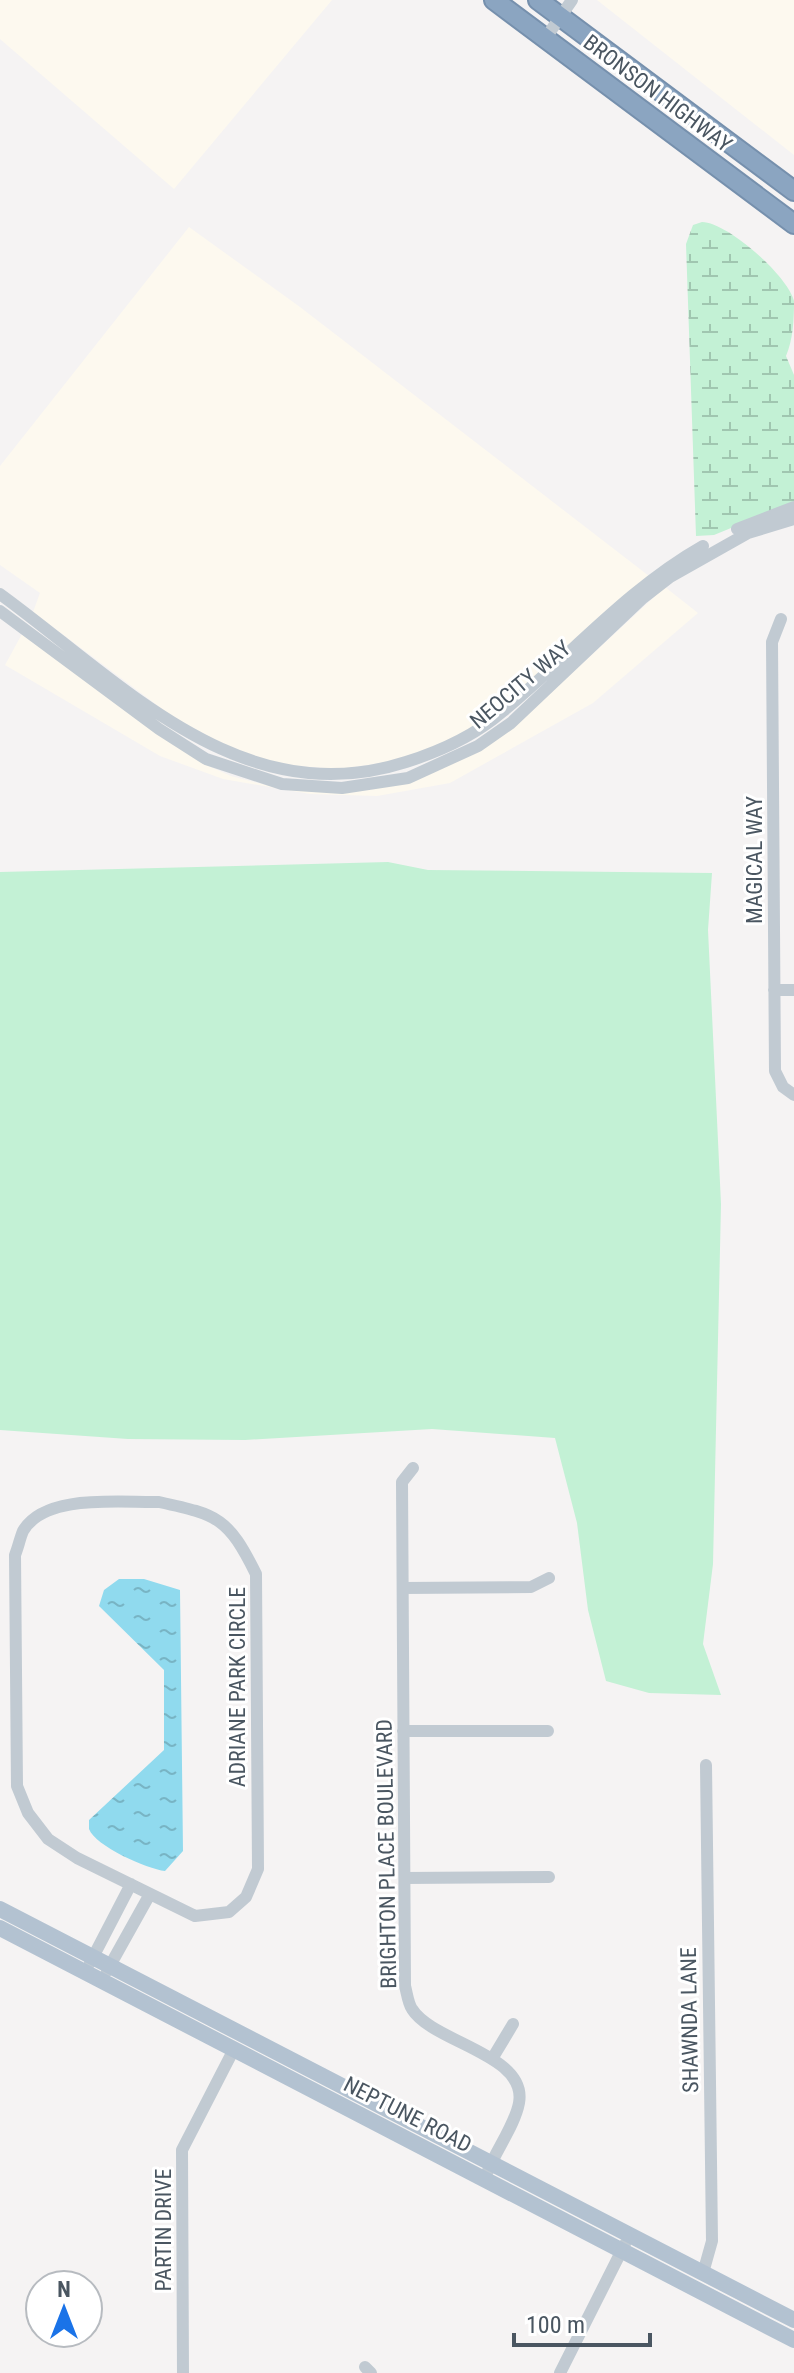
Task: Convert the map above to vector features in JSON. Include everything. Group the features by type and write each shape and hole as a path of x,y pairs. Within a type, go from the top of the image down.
{"highway":[{"name":"BRONSON HIGHWAY","path":"494,0 794,224"},
{"name":"BRONSON HIGHWAY","path":"538,0 794,191"}],"main road":[{"name":"NEPTUNE ROAD","path":"0,1909 89,1965"},
{"name":"NEPTUNE ROAD","path":"0,1928 89,1965 488,2170 622,2250 794,2340"},
{"name":"NEPTUNE ROAD","path":"105,1973 233,2051 630,2234 794,2320"}],"street":[{"path":"545,39 572,0"},
{"name":"NEOCITY WAY","path":"0,594 170,722 238,757 283,770 340,774 395,766 437,752 499,715 634,594 675,564 743,526 794,507"},
{"name":"NEOCITY WAY","path":"0,611 181,745 230,769 282,784 342,788 408,778 478,746 511,723 632,608 670,577 748,533 794,519"},
{"name":"MAGICAL WAY","path":"781,619 772,642 775,1071 783,1087 794,1095"},
{"path":"60,656 68,643"},
{"path":"230,769 238,757"},
{"path":"774,990 794,990"},
{"name":"BRIGHTON PLACE BOULEVARD","path":"413,1468 402,1482 405,1986 411,2009 427,2026 492,2059 514,2079 520,2102 488,2170"},
{"name":"ADRIANE PARK CIRCLE","path":"159,1502 208,1513 238,1538 256,1574 258,1869 246,1897 229,1912 195,1916 150,1894 48,1839 28,1813 17,1786 15,1555 24,1529 46,1511 77,1503 159,1502"},
{"path":"403,1588 531,1587 549,1578"},
{"path":"403,1731 548,1731"},
{"name":"SHAWNDA LANE","path":"703,2273 712,2241 706,1765"},
{"path":"405,1878 549,1877"},
{"path":"89,1965 131,1884"},
{"path":"105,1973 150,1894"},
{"path":"492,2059 513,2024"},
{"name":"PARTIN DRIVE","path":"183,2373 182,2150 233,2051"},
{"path":"560,2373 630,2234"}],"shaded area":[{"path":"0,0 332,0 174,189 0,39"},
{"path":"597,0 794,0 794,155"},
{"path":"189,227 300,307 649,576 512,698 470,729 436,747 394,761 340,769 284,765 240,753 173,717 33,612 40,593 0,565 0,466"},
{"path":"665,587 698,613 593,703 450,783 377,796 310,794 281,789 342,793 410,783 480,751 514,727"},
{"path":"22,634 157,734 204,764 231,776 281,789 223,779 160,756 5,665"}],"green space":[{"path":"702,222 726,231 755,252 781,278 794,301 793,330 786,356 794,375 794,502 714,535 696,536 686,244 693,225"},
{"path":"388,862 428,870 712,873 708,930 721,1204 713,1564 703,1644 721,1695 649,1693 606,1681 588,1610 577,1523 555,1438 432,1429 245,1440 128,1439 0,1430 0,872"}],"water":[{"path":"119,1579 144,1579 180,1590 183,1851 165,1871 122,1856 93,1836 89,1829 89,1820 164,1750 164,1670 99,1606 104,1590"}]}
